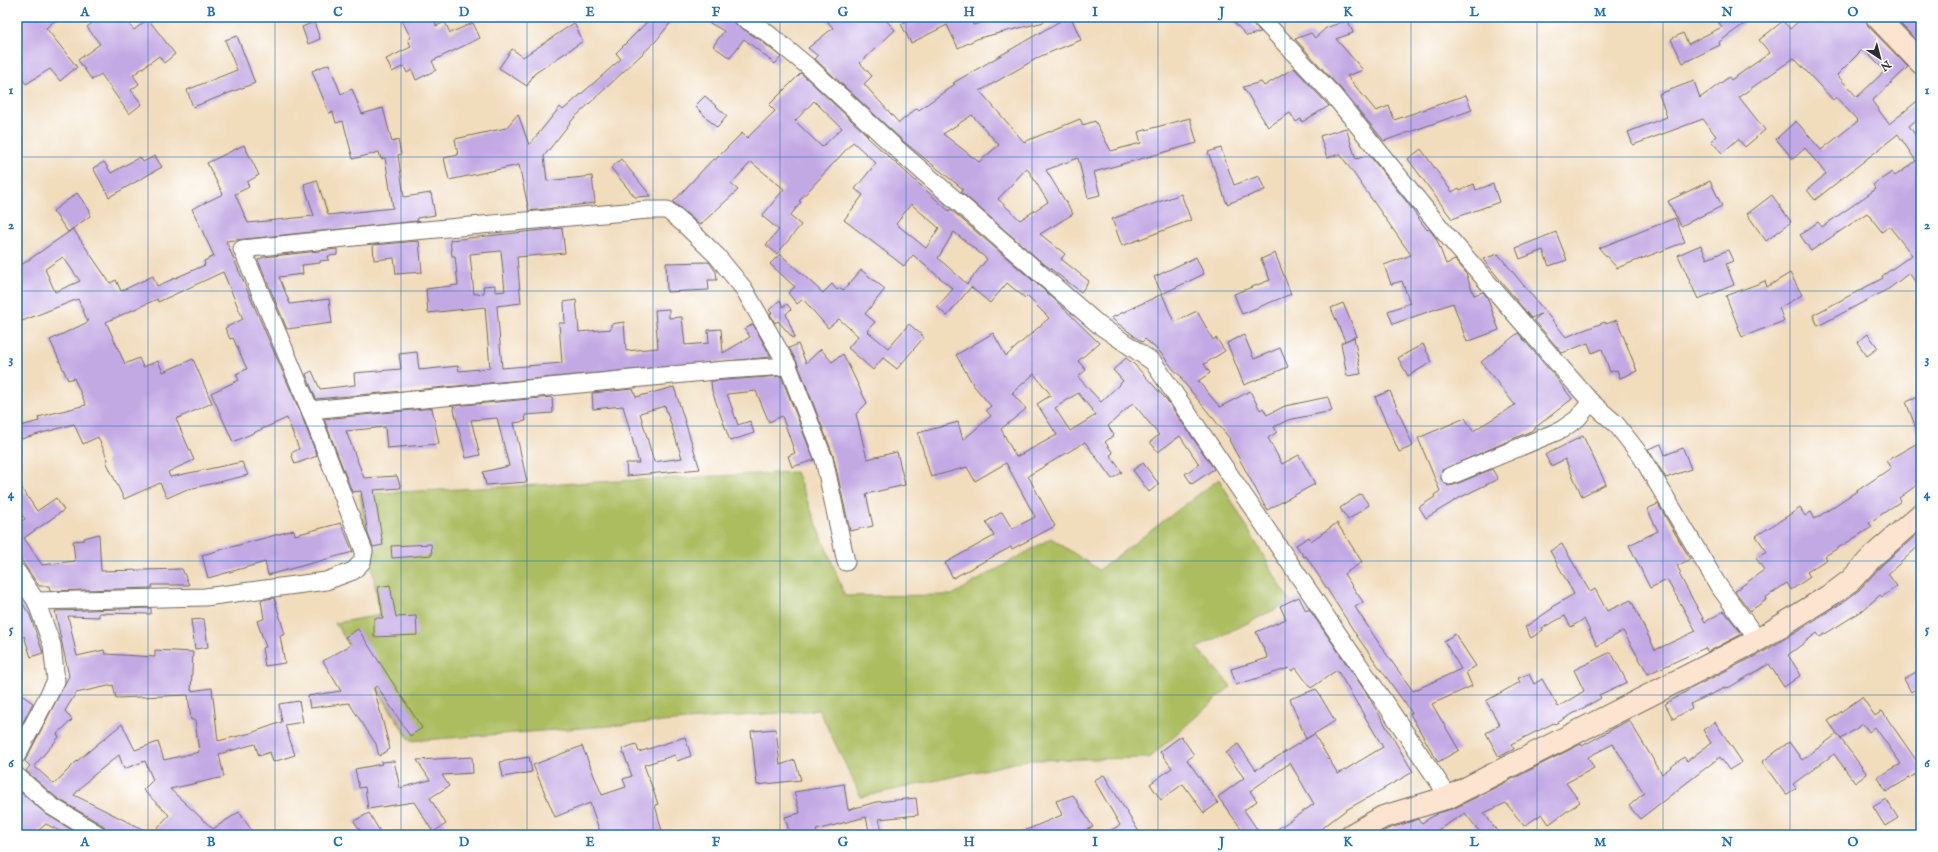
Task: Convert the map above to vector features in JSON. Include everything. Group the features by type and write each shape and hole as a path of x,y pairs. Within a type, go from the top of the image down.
{"street":[{"path":"742,17 766,32 810,68 897,149 1099,325 1153,362 1449,797"},
{"path":"1260,17 1334,96 1444,232 1591,402 1616,424 1641,456 1718,585 1758,640"},
{"path":"1877,17 1921,63"},
{"path":"36,601 205,596 326,581 354,571 362,562 364,551 310,410 242,249 392,233 648,210 667,210 684,224 717,256 744,289 788,366 824,459 846,562"},
{"path":"310,410 718,371 788,366"},
{"path":"1450,476 1561,430 1577,419 1591,402"},
{"path":"1351,835 1383,817 1449,797 1758,640 1835,592 1851,580 1872,556 1921,514"},
{"path":"17,572 36,601 52,645 56,681 17,755"},
{"path":"17,776 51,806 99,835"}],"green space":[{"path":"796,472 845,596 952,595 1051,538 1099,570 1219,479 1290,602 1197,648 1231,686 1149,758 1028,760 861,797 819,710 410,741 335,623 380,615 360,494"}],"building":[{"path":"23,17 59,17 46,28 77,67 60,81 50,69 26,84 17,72 17,21"},
{"path":"100,17 122,17 134,30 148,19 175,54 164,63 159,56 133,75 139,84 131,90 142,104 129,114 101,74 92,80 78,60 100,44 87,27"},
{"path":"400,17 435,17 436,26 445,22 450,33 473,23 480,38 432,61 436,70 416,80 412,70 407,73 404,66 392,72 386,59 411,47 408,39 411,38"},
{"path":"652,17 675,17 656,41 574,118 544,156 547,181 592,176 595,203 529,211 519,165 449,180 444,158 458,155 455,139 506,128 518,114 529,145 560,107 563,110 621,59 616,53"},
{"path":"699,17 729,17 737,25 760,40 781,57 775,64 744,39 730,58 713,46 724,31"},
{"path":"824,17 883,17 895,30 860,63 872,76 864,84 899,123 917,108 919,110 955,84 953,83 1067,17 1071,17 1081,40 1041,56 980,91 1024,142 1080,119 1083,125 1095,121 1111,151 1141,143 1138,132 1190,118 1197,143 1094,172 1100,195 1088,198 1078,158 1046,170 1073,214 1040,234 1065,254 1061,259 1089,281 1081,292 1039,260 961,192 963,189 904,142 815,59 818,56 808,48 833,28","holes":["972,115 999,145 979,162 943,134","1027,168 1048,202 1020,220 998,199"]},
{"path":"915,17 969,17 973,25 1003,17 1043,17 1044,22 979,38 958,48 947,25 911,43 901,24"},
{"path":"1229,17 1250,17 1252,24 1261,32 1247,36"},
{"path":"1715,17 1731,17 1734,21 1740,18 1744,24 1719,42 1720,45 1683,63 1671,39 1683,33 1688,44 1722,27"},
{"path":"1803,17 1865,17 1868,26 1908,67 1872,101 1889,124 1921,98 1921,116 1909,126 1921,143 1921,290 1909,273 1890,288 1818,326 1813,315 1883,278 1882,276 1912,255 1889,226 1882,232 1867,213 1811,251 1800,235 1818,222 1822,227 1876,189 1873,185 1892,172 1895,176 1916,161 1898,134 1815,200 1807,190 1826,174 1805,148 1793,159 1776,139 1796,121 1821,150 1858,121 1836,97 1833,100 1794,58 1739,97 1765,130 1745,147 1738,139 1722,153 1711,141 1716,136 1703,119 1633,145 1628,132 1667,117 1659,94 1694,81 1700,98 1729,77 1731,80 1770,53 1759,40 1783,21 1790,29","holes":["1863,49 1885,71 1857,97 1837,75"]},
{"path":"1894,17 1921,17 1921,45"},
{"path":"1348,20 1353,33 1336,39 1363,70 1347,76 1376,111 1389,106 1394,120 1466,95 1472,110 1384,141 1341,89 1295,39 1311,33 1315,38 1326,28"},
{"path":"314,22 320,39 308,44 302,27"},
{"path":"574,23 583,41 534,74 527,86 499,68 512,49 523,57"},
{"path":"237,36 255,83 193,107 187,90 237,70 225,40"},
{"path":"329,64 341,94 352,89 362,114 383,108 392,142 398,140 401,154 398,155 404,197 431,193 435,215 417,218 418,221 226,241 301,414 317,456 295,464 291,453 299,449 287,418 233,442 211,393 239,380 236,374 247,369 233,338 230,339 225,328 243,319 223,272 158,302 157,299 106,322 125,364 139,358 143,367 158,361 163,372 193,359 212,403 176,419 194,460 168,472 170,477 242,462 248,475 185,490 167,498 160,483 124,499 106,461 108,460 98,437 83,444 74,424 21,439 17,427 39,421 38,417 86,405 74,378 68,380 50,340 88,322 78,299 17,323 17,268 73,229 110,283 116,280 121,291 153,276 157,286 205,265 204,261 214,256 192,209 223,194 207,163 244,145 259,175 247,182 249,187 235,194 248,223 314,216 304,184 317,180 328,215 393,208 385,158 381,159 379,152 353,159 343,121 336,123 333,112 329,113 312,71","holes":["63,257 80,281 55,292 45,269"]},
{"path":"1294,68 1329,106 1302,122 1301,119 1296,122 1290,113 1268,127 1243,87 1261,82 1264,86"},
{"path":"801,73 868,136 867,137 949,211 950,209 1053,298 1099,343 1078,361 1086,370 1078,377 1101,402 1123,381 1113,370 1126,358 1134,364 1166,399 1214,469 1192,484 1185,474 1199,464 1180,436 1158,452 1150,442 1159,435 1133,403 1108,426 1114,435 1105,442 1113,453 1110,455 1122,472 1112,479 1085,442 1028,476 1055,526 1012,549 1011,547 953,578 945,563 994,536 986,522 1002,512 1012,529 1035,517 1006,463 975,481 967,467 931,477 918,433 958,422 963,440 991,416 986,410 991,406 974,386 956,355 993,333 1006,356 1049,318 1027,296 1025,298 1007,283 990,303 971,287 947,316 937,307 953,289 913,255 904,266 844,220 863,195 855,189 876,163 853,142 799,201 801,202 790,216 801,225 777,254 766,245 779,230 762,216 784,189 751,162 731,184 738,190 700,225 673,202 713,159 715,160 742,133 747,138 775,111 769,105","holes":["814,101 842,128 822,147 795,121","911,204 939,228 926,248 896,224","954,232 987,259 967,284 938,258","1034,374 1051,395 1037,404 1057,435 1016,457 1001,429 1026,409 1012,393","1078,393 1096,415 1070,431 1055,408"]},
{"path":"705,96 727,116 717,128 695,106"},
{"path":"1346,128 1356,159 1369,155 1427,230 1429,229 1436,238 1446,264 1455,260 1465,271 1474,295 1483,292 1487,297 1499,330 1467,342 1453,303 1393,324 1388,311 1410,303 1402,281 1391,284 1384,265 1411,255 1340,154 1327,158 1320,136"},
{"path":"1221,148 1234,185 1259,176 1265,190 1227,204 1208,152"},
{"path":"1421,149 1452,192 1459,188 1460,190 1474,184 1476,190 1493,184 1499,202 1452,219 1408,159"},
{"path":"155,156 162,167 109,197 93,168 104,162 111,173 140,157 143,162"},
{"path":"621,159 651,196 635,197 611,168"},
{"path":"1710,181 1722,206 1681,226 1668,201"},
{"path":"77,193 90,211 90,216 68,232 53,211"},
{"path":"1181,194 1191,220 1122,246 1112,219"},
{"path":"1772,195 1791,222 1766,241 1747,214"},
{"path":"1675,218 1685,242 1617,268 1599,248"},
{"path":"562,228 565,253 517,257 521,303 497,306 502,368 562,363 559,323 565,323 564,302 576,300 579,332 611,329 611,324 624,322 626,351 658,348 655,310 669,309 669,318 682,317 685,345 709,343 708,330 721,329 723,353 750,337 745,329 753,324 771,357 316,399 306,374 312,371 320,389 355,385 354,373 401,369 399,354 417,352 419,370 458,366 459,371 490,368 485,307 428,313 426,289 458,285 455,256 452,256 450,240","holes":["501,251 505,291 495,292 495,285 483,286 484,293 474,294 470,254"]},
{"path":"1556,232 1567,260 1549,266 1543,250 1520,259 1516,248"},
{"path":"419,241 422,272 396,274 394,258 374,260 373,245"},
{"path":"1701,245 1707,259 1728,250 1733,261 1726,264 1734,285 1698,299 1678,255"},
{"path":"337,249 337,255 328,256 329,260 320,261 320,263 302,265 303,274 279,277 290,304 329,299 332,323 287,329 258,260 264,257"},
{"path":"1275,253 1291,294 1242,314 1234,294 1270,280 1261,259"},
{"path":"780,254 823,293 832,284 837,290 840,288 844,290 861,270 885,289 865,314 875,322 867,331 888,348 909,324 924,337 897,369 883,358 873,370 848,348 858,336 839,319 828,328 803,299 797,304 788,293 795,287 770,264"},
{"path":"1498,254 1566,337 1605,322 1606,324 1617,320 1637,371 1620,378 1617,370 1610,372 1602,349 1592,353 1588,343 1562,353 1534,320 1541,314 1531,318 1483,259"},
{"path":"1196,257 1204,274 1162,294 1154,277"},
{"path":"709,262 716,272 717,280 708,280 709,290 667,292 666,263"},
{"path":"1790,273 1802,295 1779,308 1784,321 1742,337 1726,296 1765,281 1767,287"},
{"path":"1162,294 1174,322 1197,311 1213,340 1216,338 1225,351 1204,364 1210,373 1198,381 1220,407 1250,391 1260,410 1263,408 1267,415 1285,406 1328,397 1332,411 1288,420 1274,427 1277,432 1268,438 1282,464 1299,455 1315,484 1267,510 1229,440 1230,439 1181,379 1182,377 1174,370 1160,352 1145,339 1142,342 1111,318"},
{"path":"780,300 783,307 787,304 791,309 786,314 795,337 793,338 778,321 775,323 770,314 772,313 769,310"},
{"path":"1343,303 1357,336 1345,341 1331,308"},
{"path":"1518,333 1572,399 1531,431 1442,470 1441,479 1448,486 1454,485 1492,469 1498,479 1461,497 1426,518 1419,507 1435,497 1434,495 1440,491 1418,438 1465,418 1473,431 1515,405 1481,362"},
{"path":"1868,334 1878,348 1867,356 1857,342"},
{"path":"1244,335 1254,359 1280,348 1288,367 1244,385 1227,343"},
{"path":"1354,337 1361,374 1347,376 1341,343"},
{"path":"798,344 806,363 821,349 832,362 843,354 867,403 856,414 867,459 897,452 905,485 866,494 873,526 850,531 833,455 797,362 789,348"},
{"path":"1423,344 1432,362 1408,376 1398,358"},
{"path":"781,376 814,460 792,467 788,456 795,453 782,416 769,422 756,391 727,394 738,425 750,421 754,433 730,441 712,391 711,381"},
{"path":"674,387 700,469 627,476 626,463 639,463 623,406 593,409 592,393 633,389 636,397","holes":["665,406 682,458 654,462 640,413"]},
{"path":"1390,391 1413,446 1399,452 1375,397"},
{"path":"1921,396 1921,437 1920,438 1906,402"},
{"path":"552,397 553,413 525,415 526,421 514,423 527,482 486,485 483,472 509,466 497,418 471,420 480,455 466,458 453,406"},
{"path":"432,408 439,444 387,448 385,427 346,431 364,478 397,476 401,488 374,490 383,545 373,547 368,534 361,491 352,492 324,419"},
{"path":"1583,436 1606,484 1582,496 1565,459 1551,466 1545,455"},
{"path":"1921,441 1921,482 1899,498 1901,501 1869,523 1872,527 1825,556 1827,559 1807,572 1810,577 1791,590 1787,583 1765,598 1766,600 1750,611 1735,591 1764,570 1756,558 1767,552 1756,536 1800,508 1805,516 1811,512 1815,519 1891,468 1886,461"},
{"path":"1661,444 1665,455 1683,448 1691,469 1666,478 1648,449"},
{"path":"1143,463 1159,484 1149,492 1133,470"},
{"path":"17,481 37,511 56,498 64,510 24,538 42,565 75,561 73,541 84,540 84,538 99,534 101,571 182,569 189,585 152,585 152,588 50,591 49,586 39,586 17,554 17,524 25,519 17,507"},
{"path":"1361,494 1369,505 1348,520 1340,508"},
{"path":"1658,504 1690,559 1677,566 1681,573 1679,574 1705,622 1724,611 1742,634 1708,652 1705,648 1648,674 1623,631 1597,646 1584,619 1571,627 1565,616 1542,628 1543,630 1531,638 1525,627 1553,608 1552,607 1574,594 1550,551 1562,544 1590,592 1595,589 1607,611 1631,600 1655,650 1696,631 1667,580 1650,588 1629,545 1658,531 1647,509"},
{"path":"341,523 353,552 268,575 265,562 208,578 202,555 294,530 295,535"},
{"path":"1337,523 1362,562 1344,574 1363,602 1355,607 1413,691 1461,669 1444,641 1455,634 1476,666 1466,672 1472,686 1432,704 1459,750 1438,762 1410,714 1412,713 1359,639 1306,556 1304,557 1296,545 1309,537 1311,541"},
{"path":"1921,531 1921,544 1888,574 1897,586 1882,597 1880,595 1862,611 1820,637 1817,633 1788,655 1801,675 1784,687 1769,664 1728,688 1727,687 1690,704 1692,708 1673,719 1665,704 1692,688 1765,651 1842,603 1859,590 1882,565"},
{"path":"431,544 432,555 392,558 391,546"},
{"path":"390,585 396,617 416,616 417,635 374,637 374,618 383,618 378,587"},
{"path":"17,595 30,615 43,653 31,657 24,636 17,642"},
{"path":"1299,597 1306,611 1309,609 1367,694 1413,772 1346,810 1313,835 1269,835 1314,804 1290,763 1250,791 1257,801 1244,810 1261,835 1246,835 1218,797 1244,778 1226,753 1238,744 1256,770 1314,734 1338,774 1383,747 1337,670 1311,688 1296,668 1292,671 1289,668 1236,685 1231,669 1268,658 1256,632 1286,619 1280,606"},
{"path":"274,598 285,634 280,636 285,663 265,666 262,648 266,647 257,621 264,619 261,600"},
{"path":"151,608 151,614 99,613 99,617 68,616 77,656 104,650 105,654 155,657 155,650 193,652 191,691 212,688 218,741 251,733 282,722 279,704 299,701 303,722 285,725 295,755 273,762 270,752 259,756 255,744 219,754 224,777 170,789 213,829 239,812 255,835 109,835 104,826 57,798 26,771 30,766 25,761 69,676 55,611","holes":["113,685 116,698 188,695 191,720 195,720 199,752 164,760 158,742 135,750 122,724 77,761 54,784 34,766 59,737 57,734 72,720 65,711 76,693","119,755 124,769 145,761 153,780 143,790 169,815 152,834 74,795 90,778"]},
{"path":"204,619 208,647 195,649 191,620"},
{"path":"358,629 422,728 410,736 377,686 374,688 390,749 379,756 376,744 349,703 310,708 308,696 341,691 323,661 351,645 345,637"},
{"path":"1611,652 1627,682 1599,695 1601,698 1555,724 1554,723 1511,744 1514,749 1499,757 1486,733 1500,725 1486,701 1520,682 1518,678 1529,674 1534,684 1542,679 1558,707 1584,691 1574,670"},
{"path":"1921,669 1921,686 1911,692 1904,679"},
{"path":"1316,689 1335,721 1306,739 1290,699"},
{"path":"17,692 33,703 17,734"},
{"path":"1862,697 1875,716 1882,711 1921,767 1921,771 1886,792 1878,777 1901,764 1875,727 1869,732 1863,724 1841,739 1828,721"},
{"path":"1629,720 1662,774 1684,757 1687,761 1711,743 1703,730 1715,722 1742,762 1729,770 1720,757 1640,819 1629,806 1644,793 1613,744 1588,757 1594,768 1566,783 1580,802 1549,824 1542,814 1524,826 1506,803 1484,813 1500,835 1482,835 1465,813 1430,835 1376,835 1388,829 1419,819 1422,823 1438,813 1455,808 1581,744 1582,746"},
{"path":"776,729 780,765 795,760 801,780 757,785 751,731"},
{"path":"1837,734 1867,774 1855,783 1834,754 1793,784 1796,788 1786,795 1762,762 1789,742 1802,760"},
{"path":"1181,736 1194,755 1187,760 1218,803 1204,813 1183,784 1161,800 1150,784 1172,768 1160,752"},
{"path":"685,737 691,756 677,761 675,755 644,765 658,804 655,805 663,835 601,835 590,803 555,817 533,765 582,746 602,795 626,787 623,779 632,776 622,749 636,744 639,752"},
{"path":"472,757 473,773 442,775 449,786 430,798 446,824 433,832 414,802 368,809 365,787 359,788 355,769 382,764 381,762 394,761 400,788 430,780 417,760"},
{"path":"529,757 532,772 503,777 500,762"},
{"path":"1104,775 1141,835 1103,835 1120,825 1094,780"},
{"path":"844,784 848,810 876,802 916,798 918,815 879,819 883,835 870,835 866,817 816,830 818,835 790,835 785,817 800,813 794,792"},
{"path":"17,789 46,814 80,835 67,835 46,824 33,835 17,835"},
{"path":"1073,795 1093,827 1072,835 1014,835 1062,815 1056,801"},
{"path":"1886,799 1898,818 1885,826 1873,807"},
{"path":"369,813 382,835 363,835 354,821"}]}
